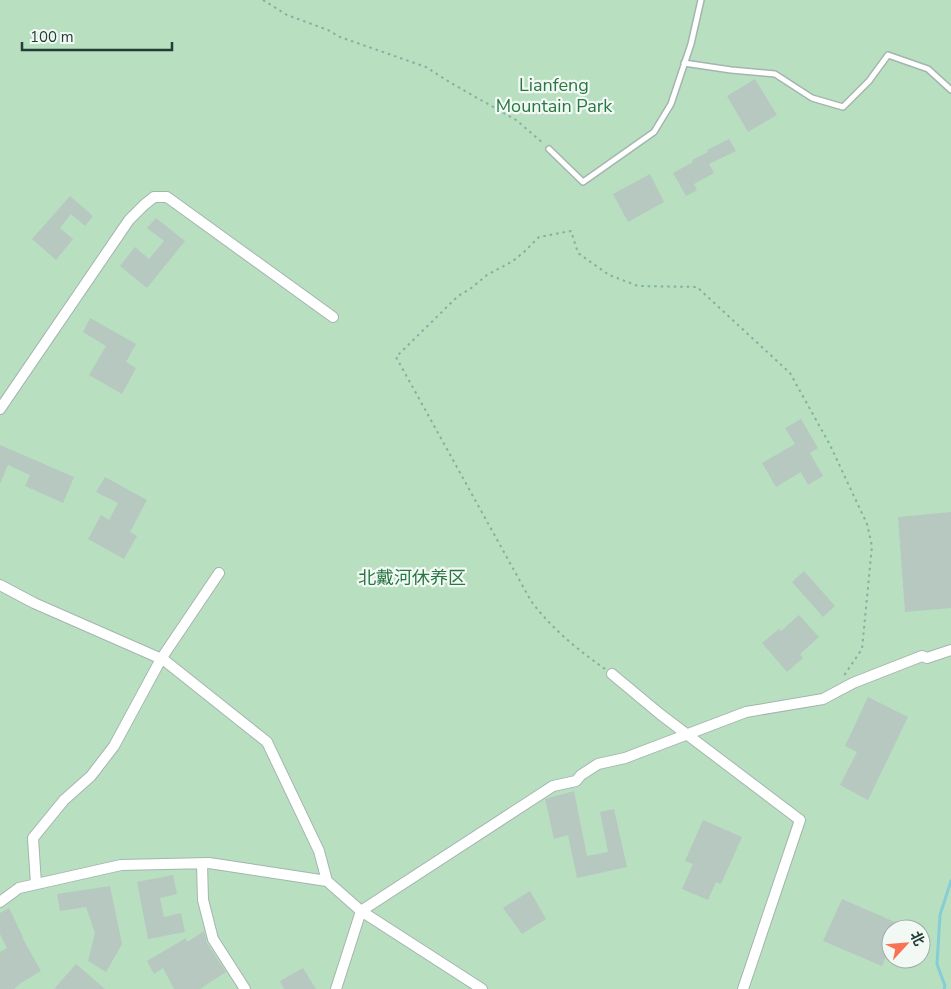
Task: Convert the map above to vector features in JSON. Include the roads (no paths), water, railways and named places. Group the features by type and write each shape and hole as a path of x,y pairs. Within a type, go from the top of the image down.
{"street":[{"path":"0,409 129,220 154,197 167,198 333,317"},
{"path":"36,884 33,838 64,800 91,776 114,746 161,659 219,572"},
{"path":"0,585 34,603 161,659 267,742 319,851 327,882"},
{"path":"336,989 361,911 553,786 576,781 581,775 598,764 625,758 746,712 824,699 853,683 922,656 927,658 951,650"},
{"path":"612,674 687,735 800,820 743,989"},
{"path":"202,864 202,900 213,939 245,989"},
{"path":"0,902 19,888 121,865 202,864 327,882 361,911 482,989"}],"lane":[{"path":"549,148 583,182 654,132 671,104 701,0"},
{"path":"684,64 775,74 812,98 844,107 869,81 888,55 928,69 951,90"}],"waterway":[{"path":"944,989 945,986 937,964 940,915 951,881"}],"park label":[{"name":"Lianfeng Mountain Park","path":"554,95"},
{"name":"北戴河休养区","path":"412,578"}]}
